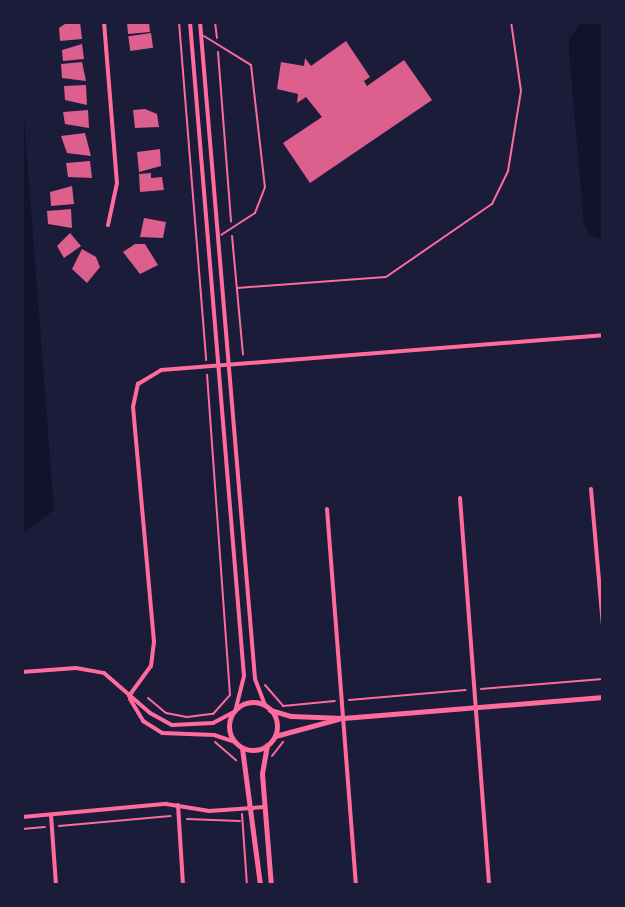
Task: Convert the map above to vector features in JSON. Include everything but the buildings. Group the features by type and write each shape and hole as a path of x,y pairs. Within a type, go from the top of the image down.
{"street":[{"path":"104,22 117,183 108,225"},
{"path":"190,22 244,676 229,731 235,742"},
{"path":"200,22 255,679 276,722 274,736 267,745 262,763 271,885"},
{"path":"129,696 146,677 154,642 135,395 138,384 161,370 603,335"},
{"path":"591,489 603,627"},
{"path":"460,498 489,885"},
{"path":"327,509 356,885"},
{"path":"22,672 91,669 104,673 129,696 172,725 213,723 250,702 291,716 343,718 603,697"},
{"path":"129,696 143,721 162,733 214,735 242,747 267,745"},
{"path":"274,736 343,718"},
{"path":"242,747 253,808 260,885"},
{"path":"22,817 178,805 209,811 265,807"},
{"path":"178,805 183,885"},
{"path":"51,815 56,885"}],"lane":[{"path":"201,34 251,65 263,171 262,204 232,230 216,237"}],"path":[{"path":"148,698 166,713 187,717 213,714 230,695 179,22"},
{"path":"215,22 243,354"},
{"path":"237,288 386,277 492,204 508,171 521,91 511,22"},
{"path":"266,685 283,706 335,701"},
{"path":"271,763 289,738"},
{"path":"215,744 231,753 237,766"},
{"path":"242,815 247,885"},
{"path":"22,829 171,816"},
{"path":"186,819 242,821"}],"shaded area":[{"path":"581,22 603,22 603,240 589,235 584,224 569,52 569,39"},
{"path":"22,93 54,510 22,533"}]}
